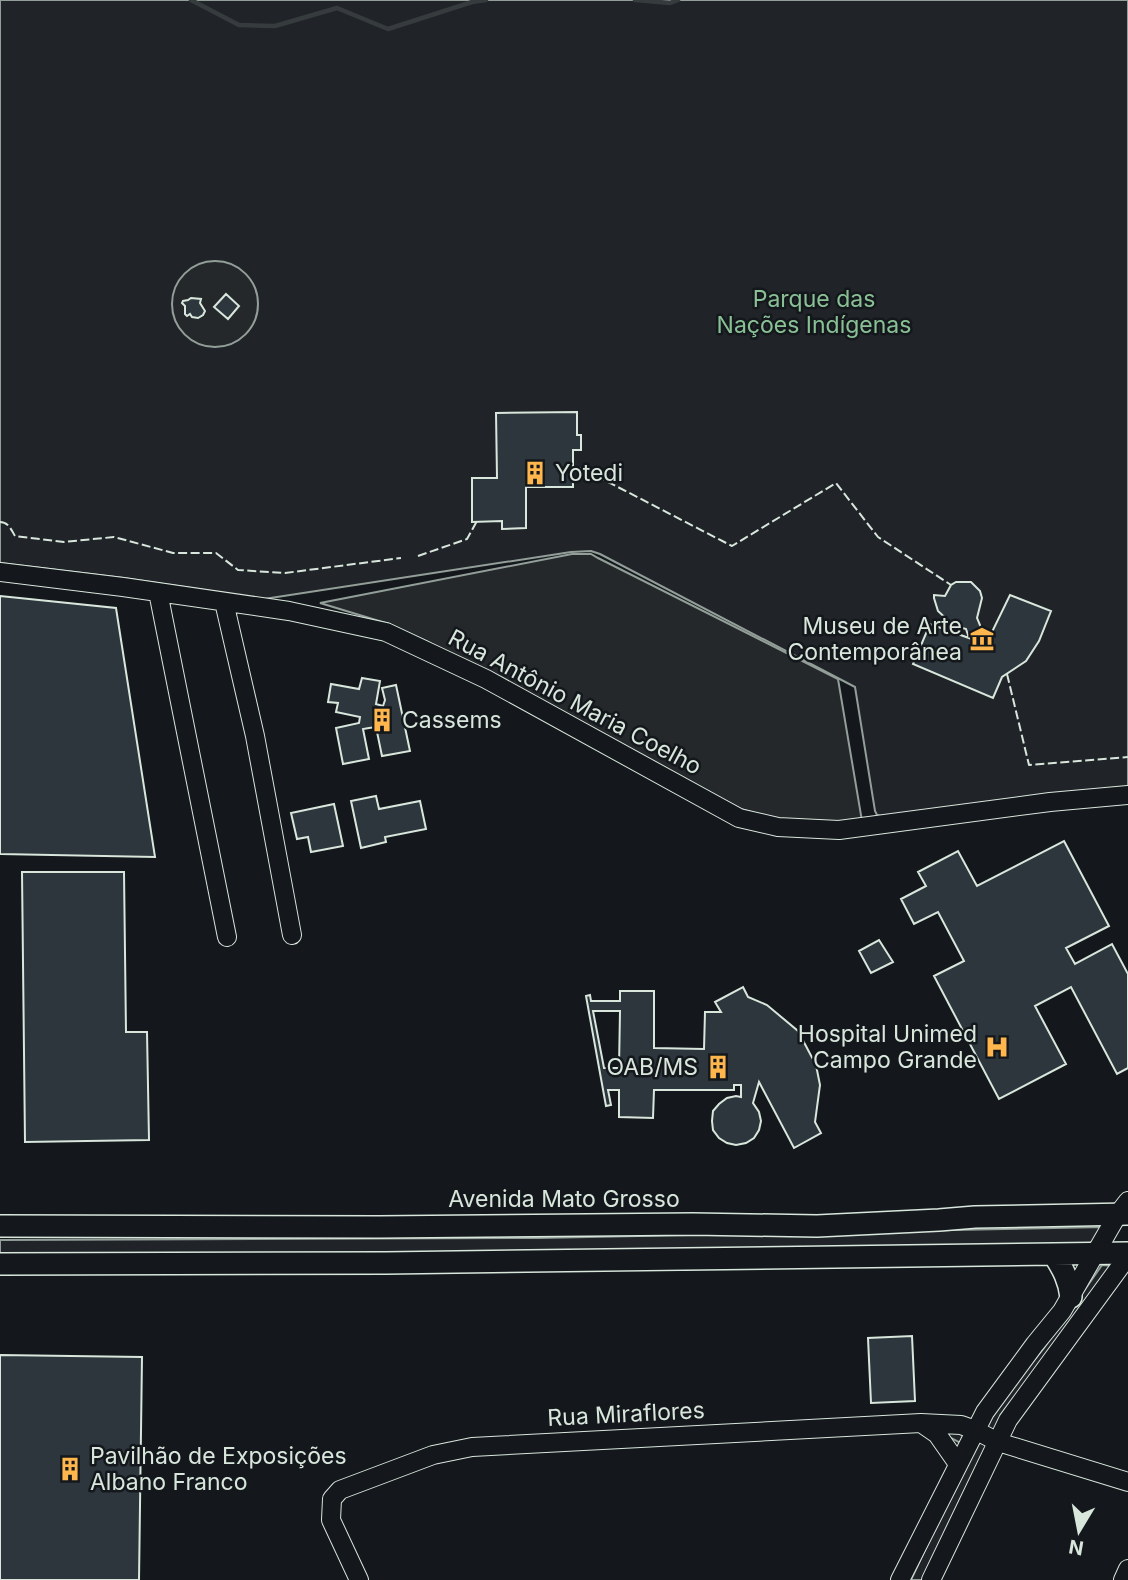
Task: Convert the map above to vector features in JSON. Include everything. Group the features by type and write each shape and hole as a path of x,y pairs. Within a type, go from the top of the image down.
{"main road":[{"name":"Avenida Mato Grosso","path":"0,1226 817,1226 1125,1210"},
{"path":"787,1259 788,1248 799,1233 817,1226"},
{"path":"1054,1255 1063,1268 1071,1297"},
{"path":"0,1264 400,1263 1128,1255"}],"street":[{"name":"Rua Antônio Maria Coelho","path":"0,572 289,611 386,632 486,679 739,818 778,827 839,830 1050,802 1128,796"},
{"path":"158,592 227,937"},
{"path":"224,602 255,736 292,935"},
{"path":"900,1580 985,1412 1062,1311 1094,1255 1125,1210"},
{"path":"931,1580 1008,1420 1128,1255"},
{"path":"1035,1344 1039,1360 1037,1381"},
{"path":"921,1423 937,1434 958,1464"},
{"name":"Rua Miraflores","path":"359,1580 331,1520 332,1499 340,1490 433,1455 472,1447 952,1423 975,1430 998,1442 1128,1482"},
{"path":"1123,1580 1128,1569"}],"green space":[{"name":"Parque das Nações Indígenas","path":"0,0 1128,0 1128,787 877,815 855,687 591,551 264,599 0,563"},
{"path":"1104,1227 1091,1249 0,1262 0,1240 538,1238"},
{"path":"1102,1265 1115,1266 1048,1363 927,1580 911,1580 972,1449 940,1430 981,1433 1003,1397 1044,1348"}],"shaded area":[{"path":"215,261 239,268 251,280 258,304 251,328 239,340 215,347 191,340 179,328 172,304 179,280 191,268"},
{"path":"572,554 591,554 838,679 862,821 827,824 778,820 741,809 426,641 389,624 320,603"}],"building":[{"path":"226,294 239,306 228,319 214,307"},
{"path":"191,298 201,299 200,303 205,311 198,318 185,314 185,306 182,303"},
{"name":"Yotedi","path":"577,412 577,435 581,435 581,450 573,450 573,487 526,487 526,528 502,529 502,521 472,522 472,478 497,478 496,413"},
{"name":"Museu de Arte Contemporânea","path":"956,582 971,582 980,591 982,598 977,618 984,635 992,632 1010,595 1051,611 1039,641 1026,661 1002,677 993,698 913,664 930,624 969,638 966,629 953,625 938,611 934,598 934,595 945,596"},
{"path":"0,596 116,608 155,857 0,854"},
{"name":"Cassems","path":"362,678 380,681 376,704 383,706 385,700 382,688 396,685 410,751 382,756 376,727 363,729 369,759 343,764 336,728 359,723 360,717 336,712 338,703 328,702 331,684 359,689"},
{"path":"376,796 379,809 420,801 426,829 385,837 386,842 361,848 351,801"},
{"path":"334,804 343,846 311,852 308,837 297,839 291,813"},
{"path":"1064,841 1109,926 1066,948 1075,964 1112,944 1128,974 1128,1068 1117,1074 1071,987 1035,1006 1066,1064 999,1099 934,976 964,961 938,912 914,924 901,899 926,886 918,872 958,851 977,886"},
{"path":"22,872 124,872 126,1032 147,1032 149,1140 25,1142"},
{"path":"879,940 893,962 871,973 859,951"},
{"name":"OAB/MS","path":"743,987 748,997 767,1005 798,1031 816,1065 820,1085 815,1122 821,1133 794,1148 759,1082 753,1103 761,1121 759,1130 754,1138 736,1145 719,1138 713,1130 712,1121 713,1111 719,1104 727,1098 741,1097 741,1085 734,1085 734,1090 654,1090 653,1118 619,1117 619,1090 608,1090 611,1105 606,1106 586,996 590,995 591,1001 620,1001 620,991 654,991 654,1048 704,1049 705,1012 721,1012 715,1002","holes":["593,1011 620,1011 619,1068 604,1068"]},
{"path":"912,1336 915,1401 871,1403 868,1338"},
{"name":"Pavilhão de Exposições Albano Franco","path":"0,1355 142,1357 139,1580 0,1580"}],"waterway":[{"path":"191,0 239,25 275,26 337,8 388,29 486,0"},
{"path":"635,0 670,3 678,0"}],"fence":[{"path":"573,469 581,468 732,546 836,483 878,537 951,585"},
{"path":"418,556 467,539 477,521"},
{"path":"0,522 11,528 15,536 64,542 114,537 173,553 216,553 238,570 285,573 401,558"},
{"path":"1007,674 1029,765 1128,757"}],"place":[{"name":"Yotedi","path":"535,473"},
{"name":"Museu de Arte Contemporânea","path":"982,639"},
{"name":"Cassems","path":"382,720"},
{"name":"Hospital Unimed Campo Grande","path":"997,1047"},
{"name":"OAB/MS","path":"718,1067"},
{"name":"Pavilhão de Exposições Albano Franco","path":"70,1469"}]}
